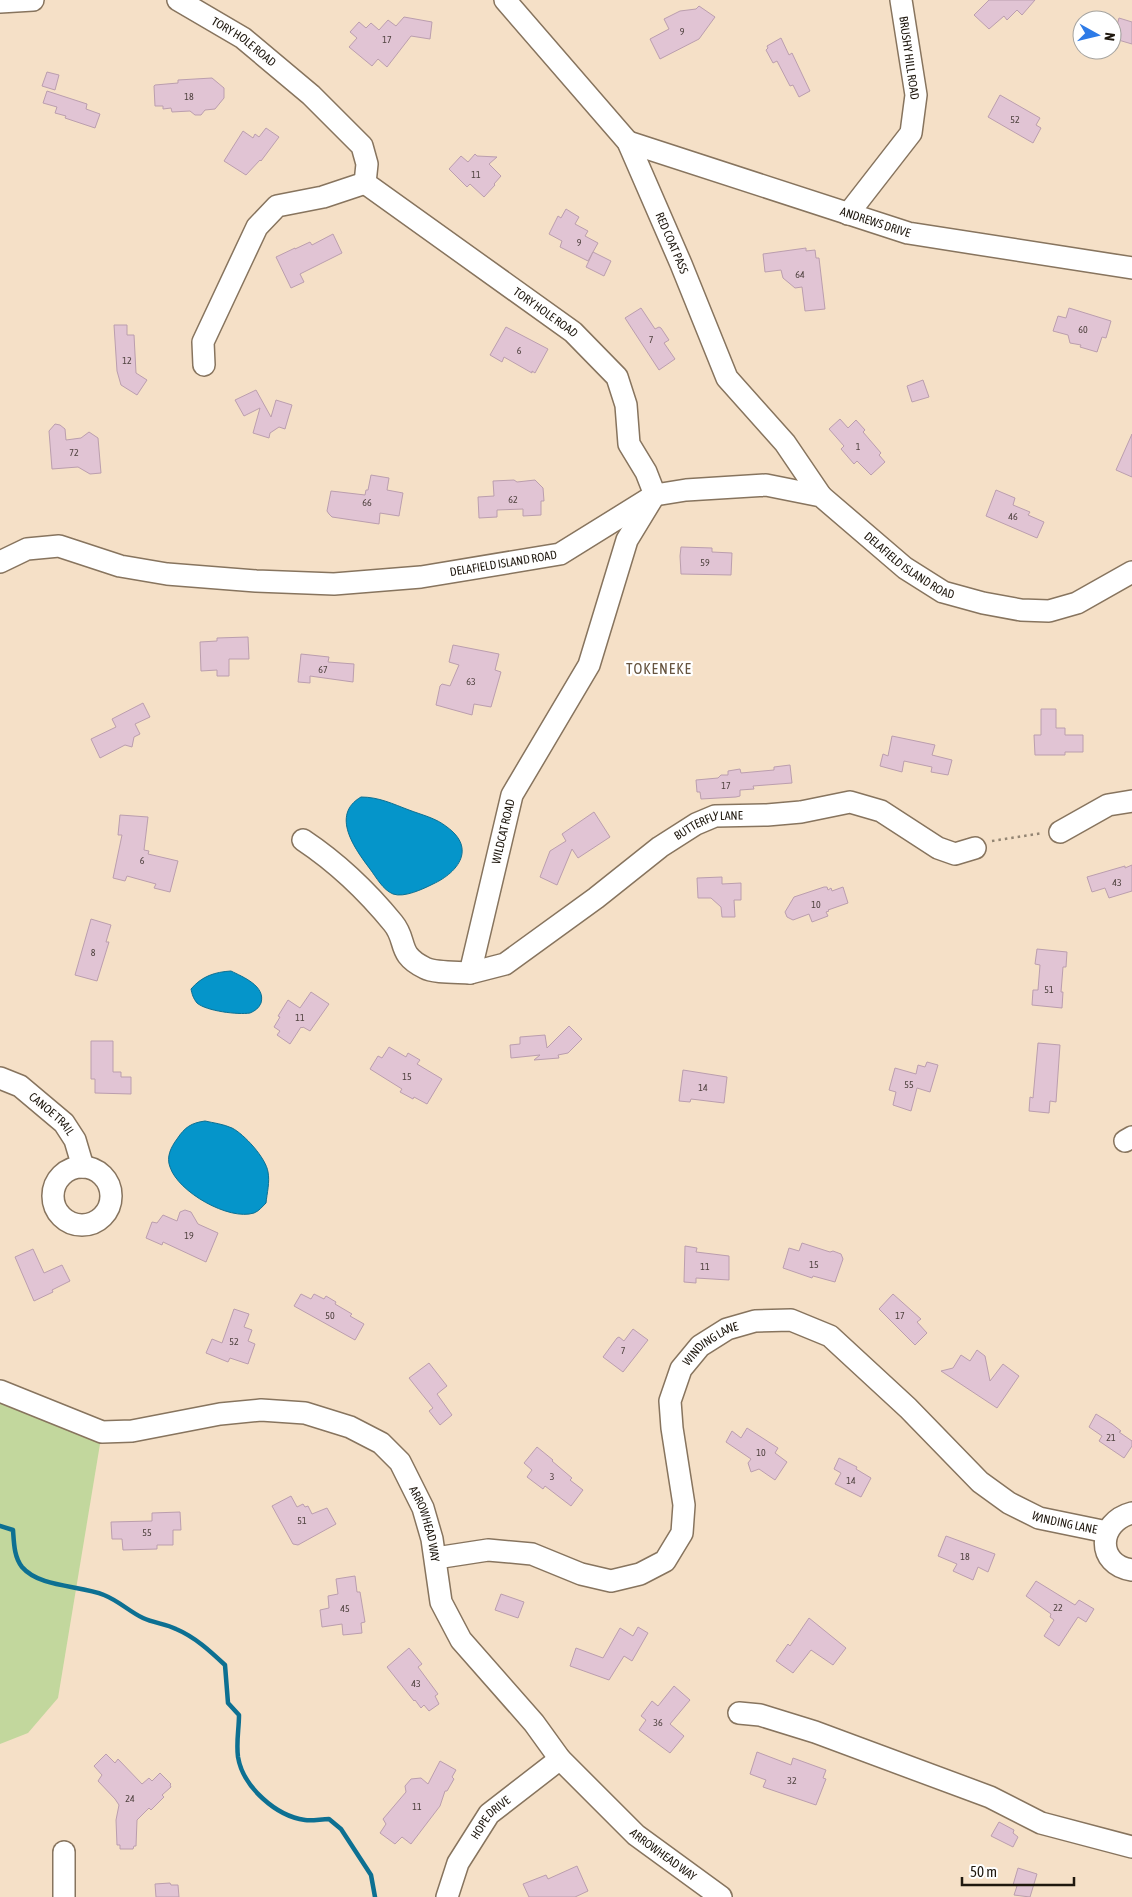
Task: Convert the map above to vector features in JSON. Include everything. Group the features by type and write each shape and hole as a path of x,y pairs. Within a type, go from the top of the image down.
{"street":[{"path":"0,2 33,0"},
{"name":"TORY HOLE ROAD","path":"178,0 243,38 311,95 362,146 367,164 365,184 573,332 617,377 626,405 628,444 646,472 655,495"},
{"name":"RED COAT PASS","path":"505,0 628,142 681,264 727,378 784,444 821,496"},
{"name":"BRUSHY HILL ROAD","path":"848,214 911,133 916,96 901,0"},
{"name":"ANDREWS DRIVE","path":"628,142 908,233 1132,268"},
{"path":"204,365 204,342 257,227 277,206 323,197 365,184"},
{"name":"DELAFIELD ISLAND ROAD","path":"0,562 27,549 59,546 120,566 166,574 256,581 334,584 421,577 560,554 655,495 686,490 766,485 821,496 904,568 943,592 983,603 1021,610 1049,611 1077,603 1132,572"},
{"name":"WILDCAT ROAD","path":"470,972 512,795 589,665 626,540 655,495"},
{"path":"1060,832 1108,805 1132,801"},
{"name":"BUTTERFLY LANE","path":"470,972 505,964 596,898 660,847 696,824 715,816 800,812 850,802 881,811 938,848 955,854 975,848"},
{"path":"303,840 330,858 365,890 395,926 407,956 426,969 470,972"},
{"name":"CANOE TRAIL","path":"0,1078 20,1086 64,1122 75,1140 83,1167"},
{"name":"WINDING LANE","path":"436,1558 488,1550 532,1554 581,1574 612,1581 640,1574 665,1561 682,1533 684,1505 672,1428 670,1401 681,1370 700,1346 727,1329 755,1321 791,1320 830,1336 908,1408 980,1482 1009,1504 1039,1518 1107,1532"},
{"name":"ARROWHEAD WAY","path":"0,1391 102,1432 132,1431 220,1414 261,1410 305,1413 350,1427 381,1443 400,1462 423,1508 436,1558 441,1602 461,1640 534,1723 560,1759 636,1835 721,1897"},
{"name":"WINDING LANE","path":"1132,1513 1121,1516 1113,1523 1107,1532 1105,1544 1108,1554 1115,1563 1125,1569 1132,1570"},
{"path":"739,1713 760,1715 815,1732 990,1797 1041,1823 1132,1847"},
{"name":"HOPE DRIVE","path":"447,1897 458,1863 489,1814 560,1759"},
{"path":"64,1852 64,1897"}],"path":[{"path":"975,848 992,841 1022,835 1060,832"}],"green space":[{"path":"0,1391 102,1432 58,1698 28,1733 0,1744"}],"water":[{"path":"361,797 386,801 443,824 456,835 461,843 461,859 457,866 442,879 408,894 397,895 386,890 358,852 348,832 347,813 352,804"},
{"path":"231,971 257,987 262,997 257,1009 250,1013 230,1013 207,1008 197,1003 191,989 195,985 209,976"},
{"path":"205,1121 237,1131 254,1147 263,1160 269,1176 269,1184 266,1203 256,1212 244,1214 231,1213 219,1209 194,1195 175,1176 170,1167 169,1160 173,1145 180,1135 192,1124"}],"building":[{"path":"989,0 1035,0 1022,15 1017,10 1007,20 1004,16 989,29 974,15"},
{"path":"699,6 715,17 699,39 660,59 650,39 669,29 664,19 680,11 696,9"},
{"path":"404,17 432,22 430,39 411,36 387,67 378,59 372,66 349,47 357,38 350,32 359,22 366,28 371,23 379,30 388,20 396,26"},
{"path":"1122,19 1132,22 1132,44 1122,41"},
{"path":"781,38 789,55 792,53 810,91 799,97 793,85 790,86 777,61 773,63 766,50 767,46"},
{"path":"47,72 59,75 55,90 42,86"},
{"path":"212,78 224,88 224,98 215,109 205,110 201,115 195,115 190,111 172,112 171,108 163,109 163,106 155,106 155,85 178,83 178,80"},
{"path":"47,91 87,104 86,109 100,114 95,128 55,113 57,107 43,103"},
{"path":"1000,95 1040,118 1036,125 1041,128 1033,143 988,117"},
{"path":"266,128 279,137 261,161 246,175 224,161 243,131 253,138 255,134 259,137"},
{"path":"475,154 477,156 497,157 489,164 501,176 484,197 470,184 467,187 449,169 461,156 468,162"},
{"path":"566,209 579,217 575,224 588,231 585,236 598,243 588,261 560,247 562,241 549,234 558,216 561,218"},
{"path":"333,234 342,253 300,274 304,282 291,288 276,257 310,242 312,245"},
{"path":"806,248 806,251 815,250 816,258 819,258 825,309 805,311 802,287 795,288 783,278 781,270 765,272 763,254"},
{"path":"593,252 611,261 604,276 586,267"},
{"path":"641,308 655,329 661,328 669,340 664,343 675,359 659,370 625,318"},
{"path":"1069,308 1111,321 1106,338 1102,337 1097,352 1080,347 1081,345 1070,343 1068,335 1053,331 1058,316 1066,318"},
{"path":"114,325 127,325 127,335 134,335 136,373 147,380 137,395 121,385 117,371"},
{"path":"506,327 548,349 535,373 504,357 502,362 490,355"},
{"path":"923,380 929,397 912,402 907,386"},
{"path":"256,390 271,417 276,400 292,405 285,429 279,427 270,433 269,438 253,433 260,408 244,416 235,400"},
{"path":"840,419 848,428 856,420 865,430 863,432 881,453 879,455 885,462 871,475 857,461 854,464 841,449 844,446 829,429"},
{"path":"55,424 65,429 66,440 81,438 89,432 98,438 101,473 90,474 78,467 52,469 49,431"},
{"path":"1132,434 1132,477 1116,470"},
{"path":"371,475 389,478 387,490 403,493 399,516 380,513 379,524 332,517 329,514 327,511 331,491 365,495"},
{"path":"514,480 517,482 535,480 543,488 544,501 541,501 541,515 523,516 523,509 497,510 497,517 479,518 478,497 494,496 493,481"},
{"path":"996,490 1015,498 1013,505 1030,512 1028,515 1044,522 1037,538 986,516"},
{"path":"681,547 712,548 712,552 732,553 731,575 681,574"},
{"path":"248,637 249,659 229,659 229,676 217,676 217,670 201,671 200,642 217,641 217,638"},
{"path":"453,645 499,654 495,670 501,672 491,707 474,704 472,715 436,705 440,686 442,684 450,686 459,665 449,662"},
{"path":"301,654 329,657 328,662 354,664 353,682 310,676 310,683 298,682"},
{"path":"143,703 150,717 135,724 140,734 134,737 132,747 125,745 100,758 91,739 116,727 112,719"},
{"path":"1041,709 1056,709 1056,728 1065,728 1065,735 1083,735 1083,752 1065,752 1065,755 1035,755 1034,735 1041,735"},
{"path":"892,736 935,745 932,755 952,760 948,775 931,772 932,767 904,761 902,772 880,766 883,754 888,756"},
{"path":"790,765 792,783 753,786 754,789 740,790 740,796 736,797 701,799 700,792 697,792 696,780 718,778 721,775 728,775 728,771 740,769 741,773 774,770 774,767"},
{"path":"594,812 610,837 578,858 572,849 557,885 540,877 550,851 566,841 562,834"},
{"path":"120,815 148,817 144,850 149,851 148,854 178,861 170,892 154,888 156,884 127,876 125,881 113,878 122,835 118,835"},
{"path":"1132,865 1132,891 1109,898 1105,888 1092,892 1087,877"},
{"path":"722,877 722,884 741,883 741,900 734,900 735,917 722,917 721,907 711,898 698,898 697,878"},
{"path":"827,887 828,890 831,888 832,891 843,887 848,903 828,910 826,912 828,916 812,922 809,914 793,920 787,917 785,912 794,897"},
{"path":"91,919 111,925 106,942 109,942 97,981 75,975"},
{"path":"1037,949 1067,952 1066,967 1063,967 1062,1008 1032,1005 1033,990 1038,990 1040,965 1035,964"},
{"path":"311,992 329,1004 310,1031 301,1027 290,1044 277,1035 280,1031 274,1027 280,1017 278,1016 288,1000 300,1008"},
{"path":"569,1026 582,1039 568,1053 558,1055 559,1058 534,1060 540,1055 511,1058 510,1045 520,1044 520,1037 545,1035 547,1048"},
{"path":"91,1041 113,1041 113,1072 121,1072 121,1077 131,1077 131,1094 95,1093 95,1079 91,1079"},
{"path":"1038,1043 1060,1045 1056,1102 1050,1101 1049,1113 1029,1111 1030,1097 1033,1098"},
{"path":"389,1047 406,1057 408,1053 420,1060 417,1064 442,1079 427,1104 400,1092 402,1089 370,1069 378,1056 382,1058"},
{"path":"927,1062 938,1065 930,1092 917,1088 911,1111 893,1105 896,1092 889,1090 895,1068 916,1074 918,1065 925,1067"},
{"path":"683,1070 727,1077 724,1103 691,1099 690,1102 679,1101"},
{"path":"185,1210 191,1212 198,1224 218,1233 206,1262 163,1242 162,1245 146,1238 152,1222 157,1223 163,1215 177,1221 180,1212"},
{"path":"802,1243 841,1254 843,1259 835,1282 813,1276 812,1278 783,1268 789,1248 799,1251"},
{"path":"685,1246 697,1248 696,1252 729,1256 729,1280 696,1278 696,1283 684,1282"},
{"path":"33,1249 44,1273 62,1265 70,1281 34,1301 15,1257"},
{"path":"301,1294 311,1299 314,1294 324,1299 326,1296 352,1314 350,1316 364,1324 355,1340 294,1306"},
{"path":"893,1294 921,1319 917,1322 927,1333 915,1345 879,1309"},
{"path":"234,1309 249,1314 244,1327 252,1330 248,1341 255,1344 248,1364 230,1358 228,1362 206,1353 212,1339 222,1343"},
{"path":"633,1329 648,1340 623,1372 603,1357 617,1338 619,1337 624,1341"},
{"path":"977,1350 985,1356 990,1381 1003,1364 1019,1376 997,1408 941,1371 953,1368 961,1355 970,1361"},
{"path":"429,1363 447,1386 437,1394 452,1415 440,1425 429,1411 433,1408 409,1378"},
{"path":"1096,1414 1112,1424 1121,1431 1119,1432 1132,1441 1132,1446 1124,1458 1099,1441 1102,1436 1089,1427"},
{"path":"747,1428 778,1448 775,1453 787,1462 775,1480 759,1469 751,1472 748,1463 751,1459 726,1442 732,1431 741,1438"},
{"path":"537,1447 572,1478 570,1480 583,1490 571,1506 545,1486 543,1489 527,1477 532,1470 524,1463"},
{"path":"839,1458 857,1467 856,1469 871,1478 861,1497 835,1484 841,1473 834,1469"},
{"path":"291,1496 297,1507 303,1504 305,1507 308,1506 312,1514 327,1508 336,1524 298,1545 293,1544 272,1506"},
{"path":"180,1512 181,1530 173,1530 173,1545 157,1545 157,1549 123,1550 122,1539 112,1539 111,1522 152,1521 152,1513"},
{"path":"946,1536 995,1554 988,1572 978,1567 973,1580 953,1571 957,1564 938,1556"},
{"path":"355,1576 365,1622 361,1623 362,1633 343,1635 342,1624 322,1627 320,1610 329,1608 328,1596 338,1594 336,1579"},
{"path":"1036,1581 1075,1605 1079,1600 1094,1609 1086,1622 1078,1617 1059,1646 1044,1636 1054,1620 1050,1617 1051,1614 1026,1596"},
{"path":"501,1594 524,1602 518,1618 495,1610"},
{"path":"809,1618 846,1648 833,1665 811,1650 793,1673 776,1661 788,1644 790,1646"},
{"path":"638,1627 648,1633 632,1661 624,1656 609,1680 570,1666 576,1648 603,1658 620,1628 633,1636"},
{"path":"409,1648 422,1664 418,1667 438,1694 435,1696 439,1704 429,1711 424,1705 421,1708 414,1701 387,1667"},
{"path":"674,1686 690,1700 670,1724 684,1736 670,1753 639,1730 646,1720 641,1716 652,1701 658,1706"},
{"path":"757,1752 791,1765 793,1758 826,1770 823,1778 826,1779 816,1805 763,1787 766,1780 750,1774"},
{"path":"106,1754 115,1763 118,1759 142,1784 149,1778 152,1781 160,1773 171,1784 171,1787 162,1795 164,1797 137,1820 136,1846 133,1849 120,1849 120,1845 117,1845 116,1820 119,1805 98,1781 102,1775 94,1766"},
{"path":"440,1761 456,1770 452,1777 454,1779 447,1791 445,1791 440,1806 411,1844 402,1837 395,1844 380,1833 386,1824 383,1819 406,1792 405,1786 411,1779 421,1778 428,1784"},
{"path":"999,1822 1014,1830 1013,1833 1018,1837 1013,1847 991,1836"},
{"path":"577,1866 588,1891 575,1897 529,1897 523,1884 546,1875 548,1879"},
{"path":"1018,1868 1037,1874 1030,1897 1014,1895 1017,1886 1013,1885"},
{"path":"170,1883 171,1885 178,1885 179,1897 156,1897 155,1884"}],"waterway":[{"path":"0,1526 13,1530 17,1559 30,1574 39,1579 109,1597 143,1618 172,1627 190,1636 225,1665 228,1703 239,1715 238,1757 247,1779 262,1798 283,1813 305,1820 329,1819 341,1829 371,1875 375,1897"}],"district":[{"name":"TOKENEKE","path":"659,669"}]}
